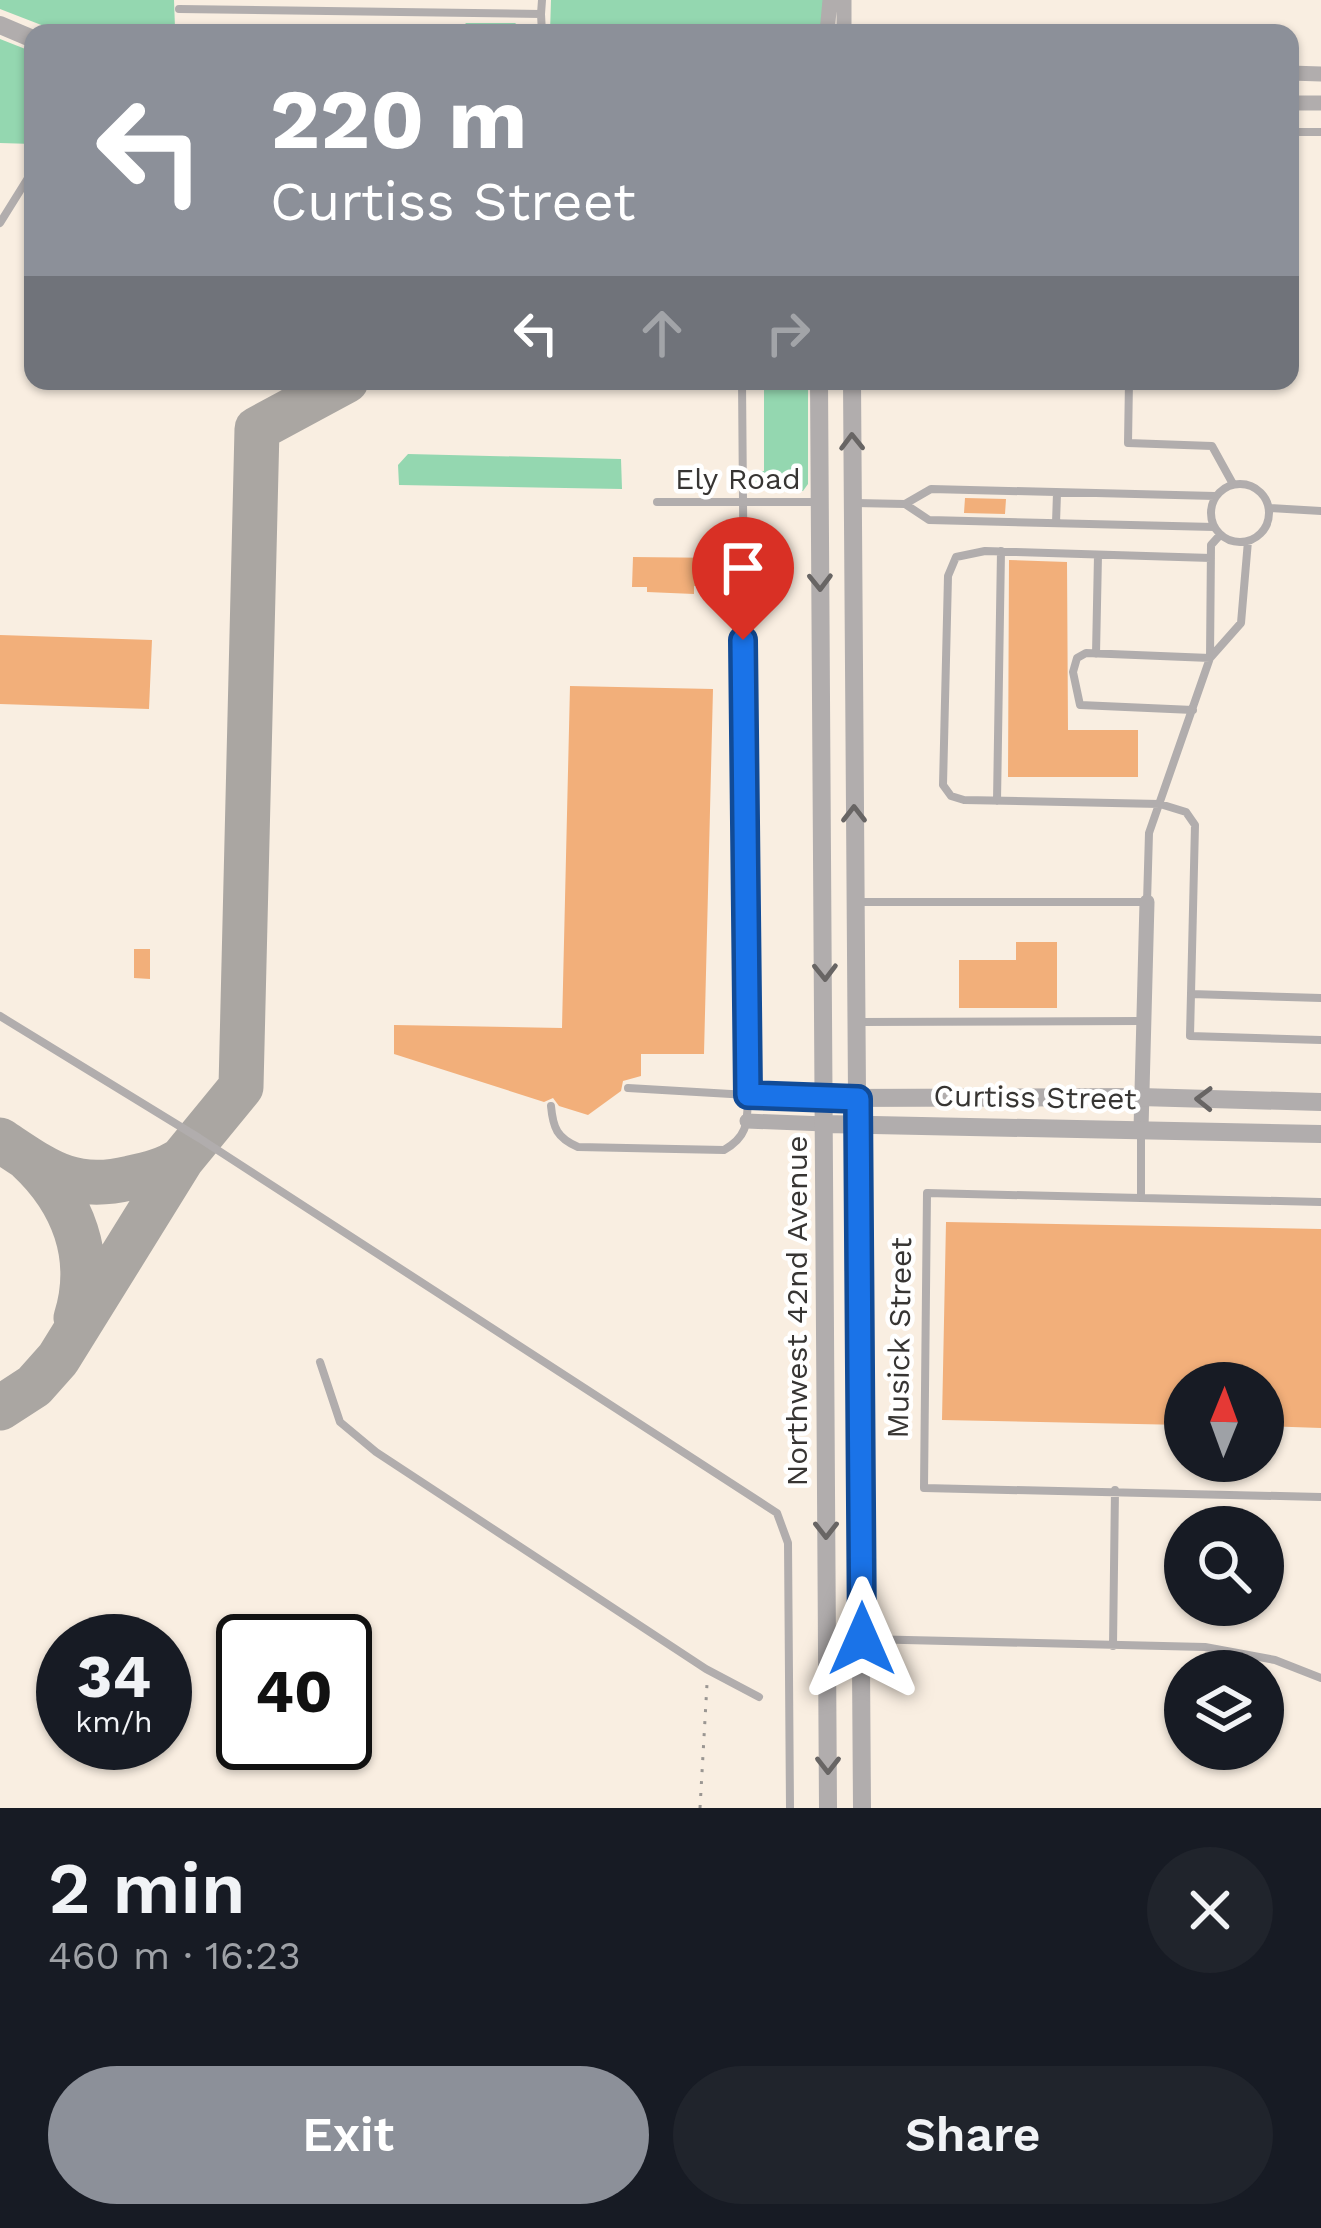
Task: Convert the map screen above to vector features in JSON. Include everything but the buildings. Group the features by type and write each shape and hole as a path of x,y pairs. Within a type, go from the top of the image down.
{"street":[{"name":"Northwest 42nd Avenue","path":"819,390 828,1808"},
{"name":"Northwest 42nd Avenue","path":"852,390 862,1808"},
{"path":"819,502 853,503"},
{"path":"1141,1129 1147,902"},
{"name":"Curtiss Street","path":"748,1095 1321,1102"},
{"name":"Curtiss Street","path":"747,1121 1321,1134"},
{"path":"827,1639 862,1639"}],"lane":[{"path":"542,0 542,24"},
{"path":"179,9 542,14"},
{"path":"0,223 24,184"},
{"path":"551,1106 553,1128 563,1141 578,1147 724,1150 739,1142 747,1121 742,390"},
{"path":"1130,390 1128,443 1212,446 1233,484"},
{"path":"854,902 1147,902 1150,833 1210,658 1211,545 1217,531 1210,512 1216,496 1233,484 1252,486 1269,508 1267,525 1248,542 1238,543 1217,531 929,520 905,504"},
{"path":"853,503 905,504 931,490 1216,496"},
{"path":"1056,523 1057,493"},
{"name":"Ely Road","path":"657,502 819,502"},
{"path":"1269,508 1321,511"},
{"path":"1210,658 1240,623 1248,542"},
{"path":"1211,558 967,551 950,565 943,785 951,796 1160,804 1186,812 1195,825 1190,1036 1321,1040"},
{"path":"997,800 1000,551"},
{"path":"1096,654 1098,555"},
{"path":"1192,710 1080,705 1073,672 1077,658 1096,654 1210,658"},
{"path":"1191,994 1321,998"},
{"path":"0,1016 199,1138 777,1513 788,1543 790,1808"},
{"path":"858,1022 1142,1022"},
{"path":"628,1088 748,1095"},
{"path":"1141,1129 1141,1198 1321,1202"},
{"name":"Musick Street","path":"1115,1490 924,1488 927,1193 1141,1198"},
{"path":"320,1362 340,1422 376,1452 706,1669 759,1697"},
{"path":"1113,1646 1115,1490 1321,1497"},
{"path":"862,1639 1239,1651 1321,1678"}],"path":[{"path":"700,1808 706,1669"}],"shaded area":[{"path":"0,0 1321,0 1321,1808 0,1808"}],"green space":[{"path":"0,0 174,0 175,24 39,24 0,9"},
{"path":"551,0 824,0 823,24 550,24"},
{"path":"0,39 24,48 24,144 0,143"},
{"path":"764,390 808,390 808,484 803,491 769,492 752,481 752,471 764,471"},
{"path":"408,454 621,459 622,489 399,485 398,465"}],"taxiway":[{"path":"0,1408 34,1386 58,1359 182,1159 241,1087 257,429 329,390"},
{"path":"0,1140 61,1176 92,1182 144,1175 182,1159"},
{"path":"28,1159 57,1193 76,1231 83,1273 76,1318"}],"route":[{"path":"743,640 748,1095 858,1099 862,1639"}]}
